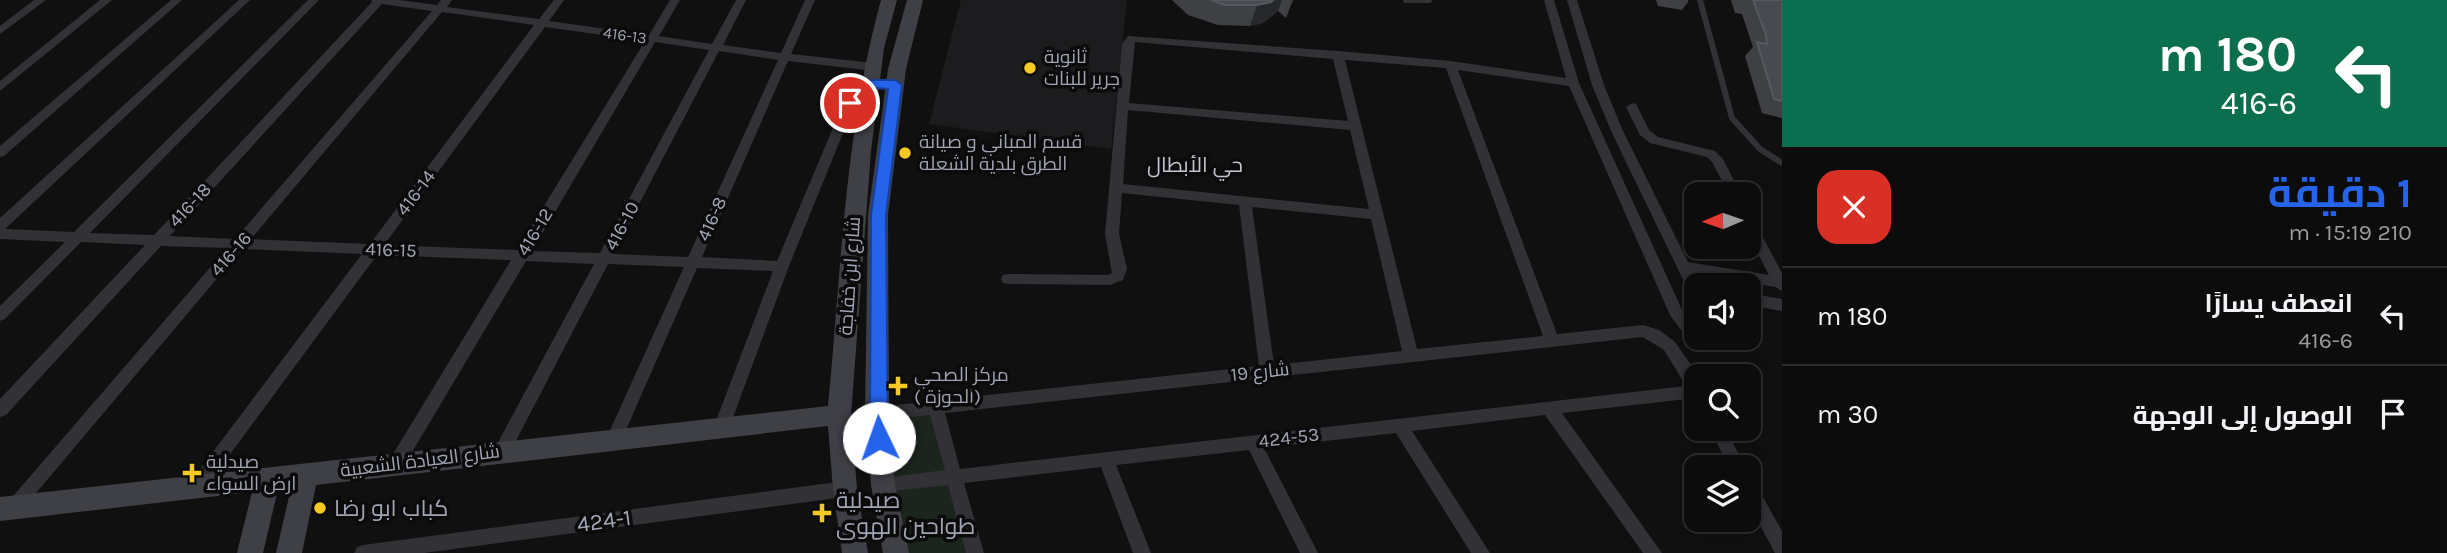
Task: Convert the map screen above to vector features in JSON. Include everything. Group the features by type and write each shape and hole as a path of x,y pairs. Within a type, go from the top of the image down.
{"street":[{"path":"0,31 41,0"},
{"path":"0,87 107,0"},
{"path":"0,153 177,0"},
{"path":"0,226 246,0"},
{"path":"0,315 314,0"},
{"name":"416-13","path":"378,0 443,4 542,23 784,57 873,75"},
{"name":"416-18","path":"0,410 378,0"},
{"name":"416-14","path":"197,486 559,0"},
{"name":"416-12","path":"396,464 675,0"},
{"name":"416-10","path":"502,452 741,0"},
{"name":"416-8","path":"614,439 810,0"},
{"name":"شارع ابن خفاجة","path":"855,553 845,489 839,415 856,201 873,75 889,0"},
{"name":"شارع ابن خفاجة","path":"896,553 883,485 877,414 878,215 902,40 915,0"},
{"path":"1549,0 1573,83 1677,315 1684,324"},
{"path":"1572,0 1602,96 1686,273"},
{"name":"416-16","path":"7,508 239,244 443,4"},
{"path":"1008,279 1110,280 1118,276 1120,269 1112,234 1128,44 1132,38 1451,65 1573,83"},
{"path":"1338,54 1411,355"},
{"path":"1451,65 1552,340"},
{"path":"722,426 782,266 846,111 873,75 895,85"},
{"path":"1123,106 1355,126"},
{"path":"1632,107 1644,132 1654,140 1711,154 1717,159 1729,182"},
{"path":"1116,188 1376,215"},
{"path":"1245,201 1267,371"},
{"name":"416-15","path":"0,234 782,266"},
{"path":"1761,246 1781,284"},
{"path":"1683,266 1781,284"},
{"path":"1761,301 1782,305"},
{"name":"شارع 19","path":"877,414 1643,331 1658,335 1671,344"},
{"path":"1684,337 1671,344 1684,368"},
{"name":"424-53","path":"883,485 1684,391"},
{"path":"936,408 975,553"},
{"path":"1549,408 1653,553"},
{"name":"شارع العيادة الشعبية","path":"7,508 839,415"},
{"path":"1400,425 1482,553"},
{"path":"1253,442 1309,553"},
{"path":"1105,460 1142,553"},
{"path":"289,553 306,474"},
{"path":"250,553 268,478"},
{"name":"424-1","path":"363,553 845,489"},
{"path":"1761,510 1782,548"}],"lane":[{"path":"1406,0 1429,0"},
{"path":"1700,0 1732,118 1760,149 1782,163"}],"shaded area":[{"path":"961,0 1127,0 1111,149 929,124"},
{"path":"932,413 970,553 904,553 893,480 890,417"}],"building":[{"path":"1211,0 1273,0 1257,5 1225,5"},
{"path":"1753,0 1782,0 1782,101 1774,99 1757,42 1767,44"}],"place":[{"name":"ثانوية جرير للبنات","path":"1030,68"},
{"name":"قسم المباني و صيانة الطرق بلدية الشعلة","path":"905,153"},
{"name":"مركز الصحي ( الحوزة)","path":"898,386"},
{"name":"صيدلية ارض السواء","path":"192,473"},
{"name":"كباب ابو رضا","path":"320,508"},
{"name":"صيدلية طواحين الهوى","path":"822,513"}],"district":[{"name":"حي الأبطال","path":"1195,165"}],"route":[{"path":"850,103 872,84 895,85 878,215 879,438"}]}
